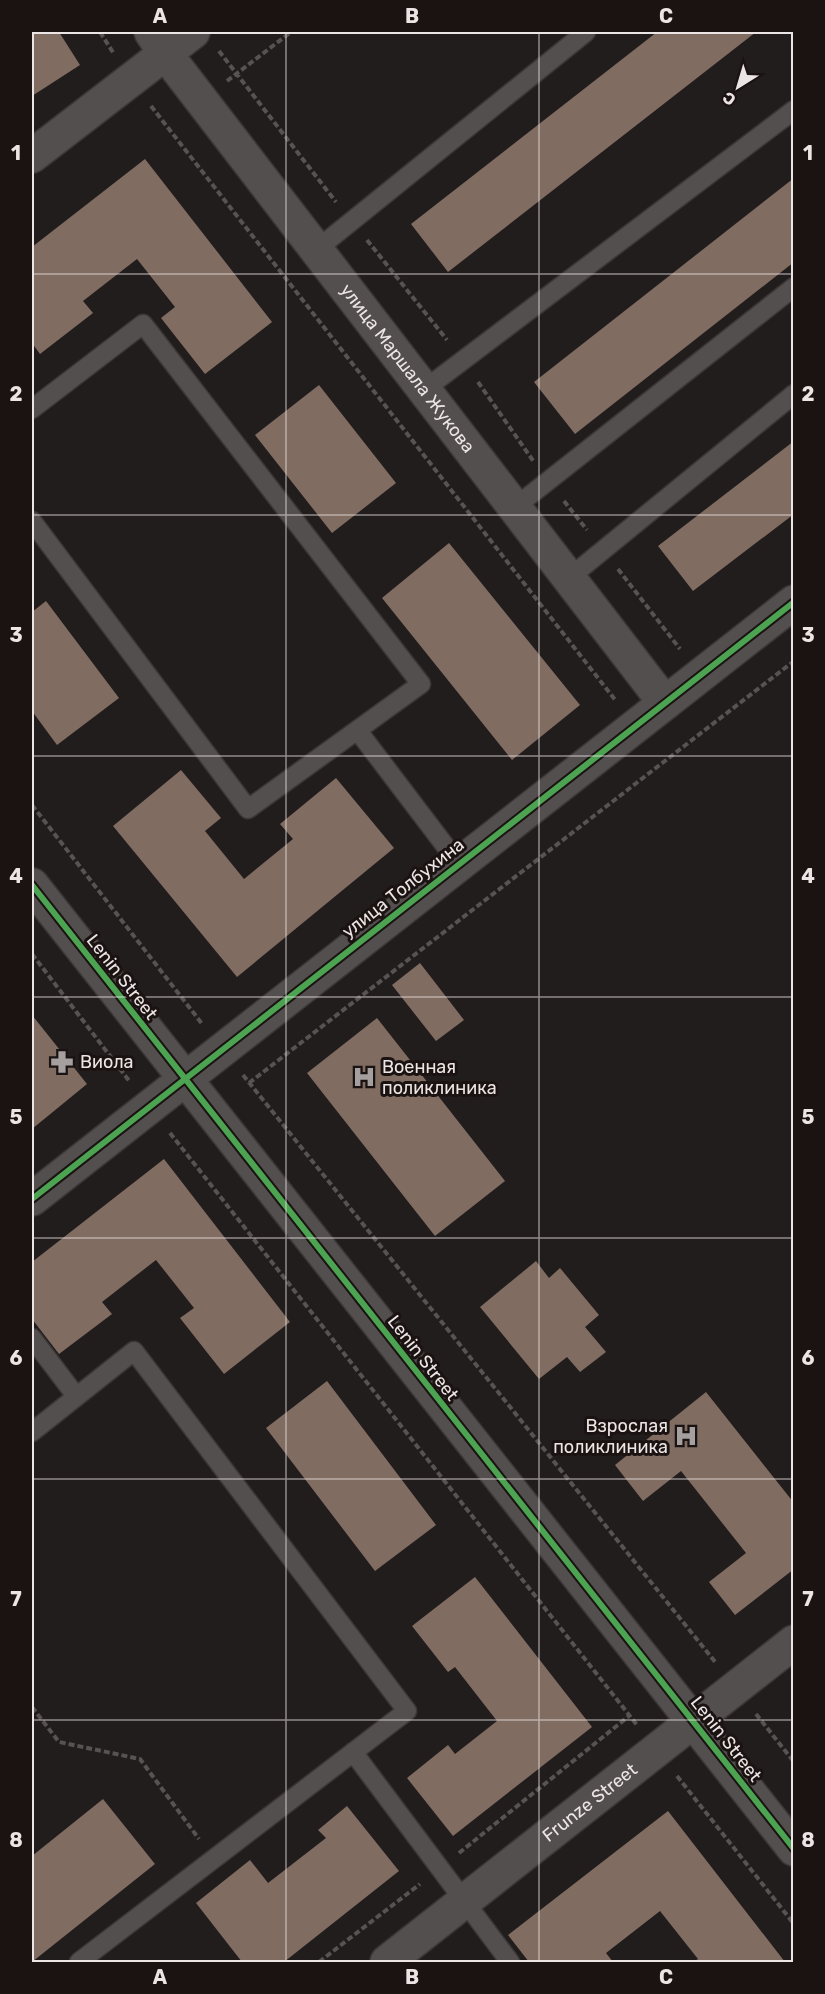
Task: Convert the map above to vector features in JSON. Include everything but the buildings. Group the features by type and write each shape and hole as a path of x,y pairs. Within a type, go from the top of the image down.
{"street":[{"path":"32,156 130,80 158,42 193,32"},
{"name":"улица Маршала Жукова","path":"158,42 665,703"},
{"name":"улица Толбухина","path":"32,1199 794,602"},
{"name":"Lenin Street","path":"32,885 183,1080 794,1849"},
{"name":"Frunze Street","path":"387,1962 794,1641"}],"lane":[{"path":"316,250 586,32"},
{"path":"425,389 794,110"},
{"path":"514,507 794,287"},
{"path":"32,409 143,324 421,684 248,809 32,521"},
{"path":"569,578 794,394"},
{"path":"358,731 459,864"},
{"path":"32,1338 76,1396"},
{"path":"32,1432 134,1351 407,1711 79,1962"},
{"path":"353,1752 510,1962"}],"path":[{"path":"100,32 130,80 636,726"},
{"path":"249,1083 794,661"},
{"path":"32,806 249,1083 794,1762"},
{"path":"32,954 149,1106 794,1924"},
{"path":"32,1707 59,1742 140,1759 214,1859"},
{"path":"319,1962 440,1869 629,1716"}],"cycle path":[{"path":"32,1199 794,602"},
{"path":"32,885 794,1849"}],"place":[{"name":"Виола","path":"62,1062"},
{"name":"Военная поликлиника","path":"364,1077"},
{"name":"Взрослая поликлиника","path":"686,1436"}]}
